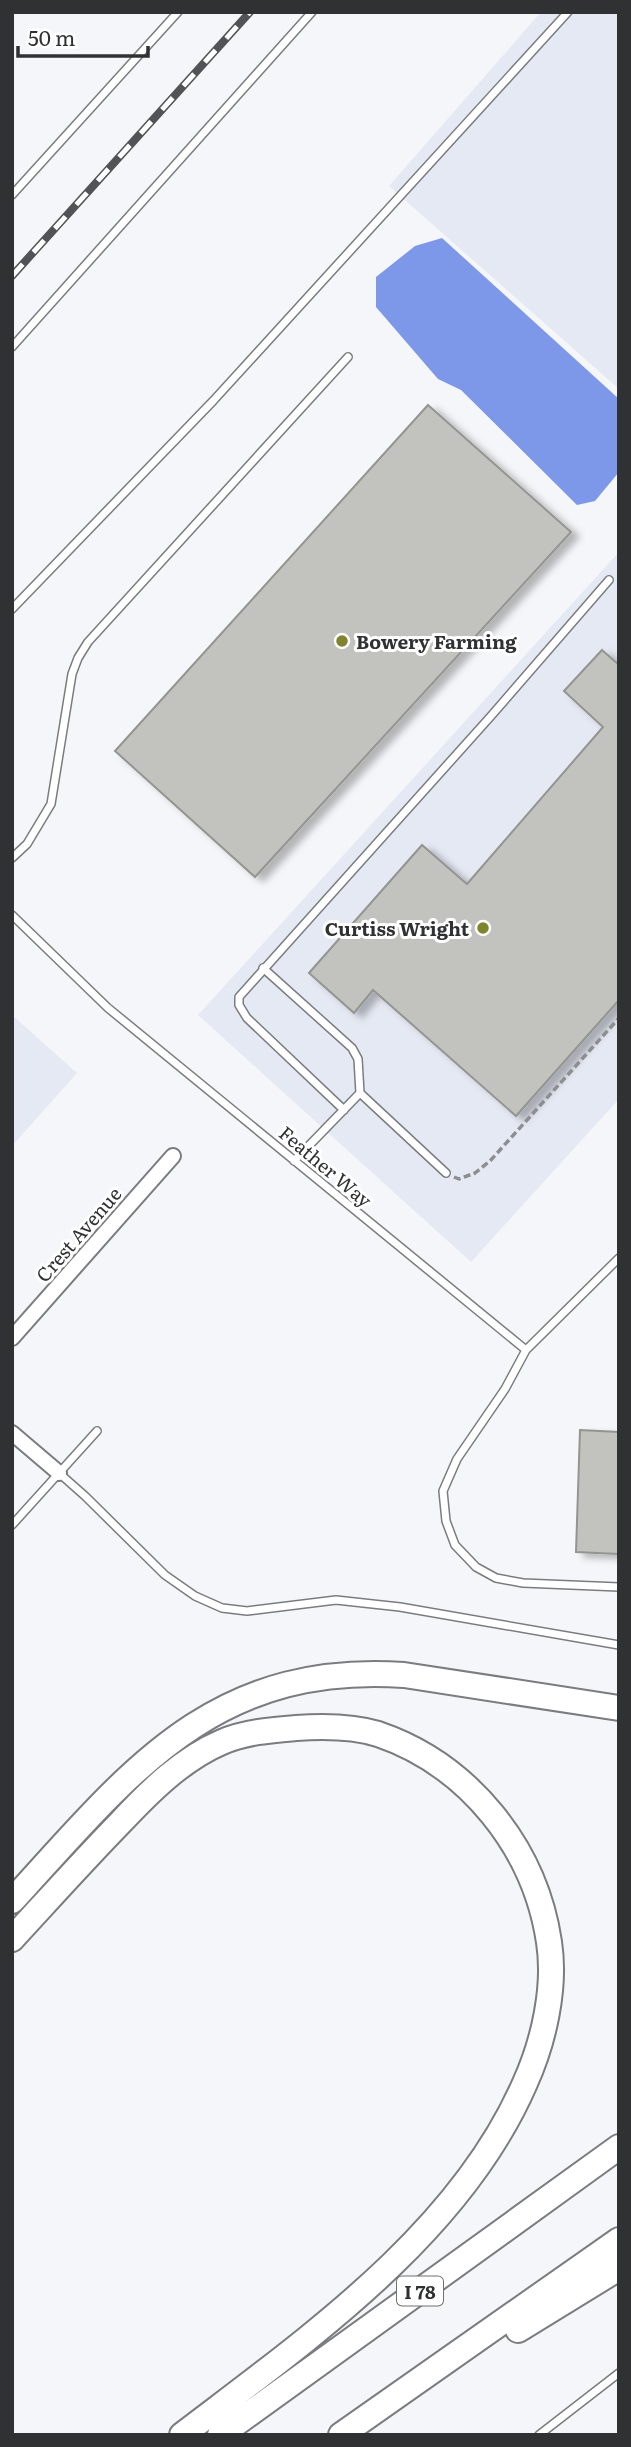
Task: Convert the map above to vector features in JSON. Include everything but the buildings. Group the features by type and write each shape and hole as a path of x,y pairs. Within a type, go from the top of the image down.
{"highway":[{"path":"12,1901 145,1761 190,1726 271,1689 306,1680 370,1673 404,1675 619,1708"},
{"path":"12,1939 144,1797 168,1777 222,1742 250,1733 280,1729 348,1727 405,1745 432,1761 458,1780 499,1821 516,1845 534,1880 550,1944 551,1979 546,2012 526,2081 484,2157 450,2200 384,2272 252,2382 183,2435"},
{"name":"I 78","path":"220,2435 619,2147"},
{"path":"341,2435 619,2240"},
{"path":"356,2435 421,2388 619,2268"}],"street":[{"name":"Crest Avenue","path":"12,1338 173,1156"},
{"path":"12,1433 59,1473"}],"lane":[{"path":"12,195 178,12"},
{"path":"12,347 312,12"},
{"path":"12,609 213,401 568,12"},
{"path":"12,858 27,844 51,804 72,674 88,642 348,357"},
{"path":"345,1110 242,1011 239,997 609,580"},
{"name":"Feather Way","path":"12,915 108,1008 526,1350"},
{"path":"263,968 352,1048 358,1059 360,1093 446,1172"},
{"path":"295,1161 360,1093"},
{"path":"619,1258 526,1350 505,1389 457,1459 443,1491 446,1521 455,1545 475,1567 496,1578 523,1583 619,1587"},
{"path":"12,1525 97,1431"},
{"path":"59,1473 86,1496 165,1575 195,1596 222,1608 247,1611 336,1600 400,1607 619,1645"},
{"path":"539,2435 619,2373"}],"path":[{"path":"446,1172 459,1180 490,1161 619,1018"}],"shaded area":[{"path":"541,12 619,12 619,389 389,186"},
{"path":"619,552 619,1099 471,1262 198,1015"},
{"path":"12,1015 77,1073 12,1146"}],"water":[{"path":"442,238 619,399 619,472 595,501 577,505 461,390 438,379 376,307 376,277 415,246"}],"railway":[{"path":"12,276 250,12"}],"place":[{"name":"Bowery Farming","path":"342,641"},
{"name":"Curtiss Wright","path":"483,928"}]}
